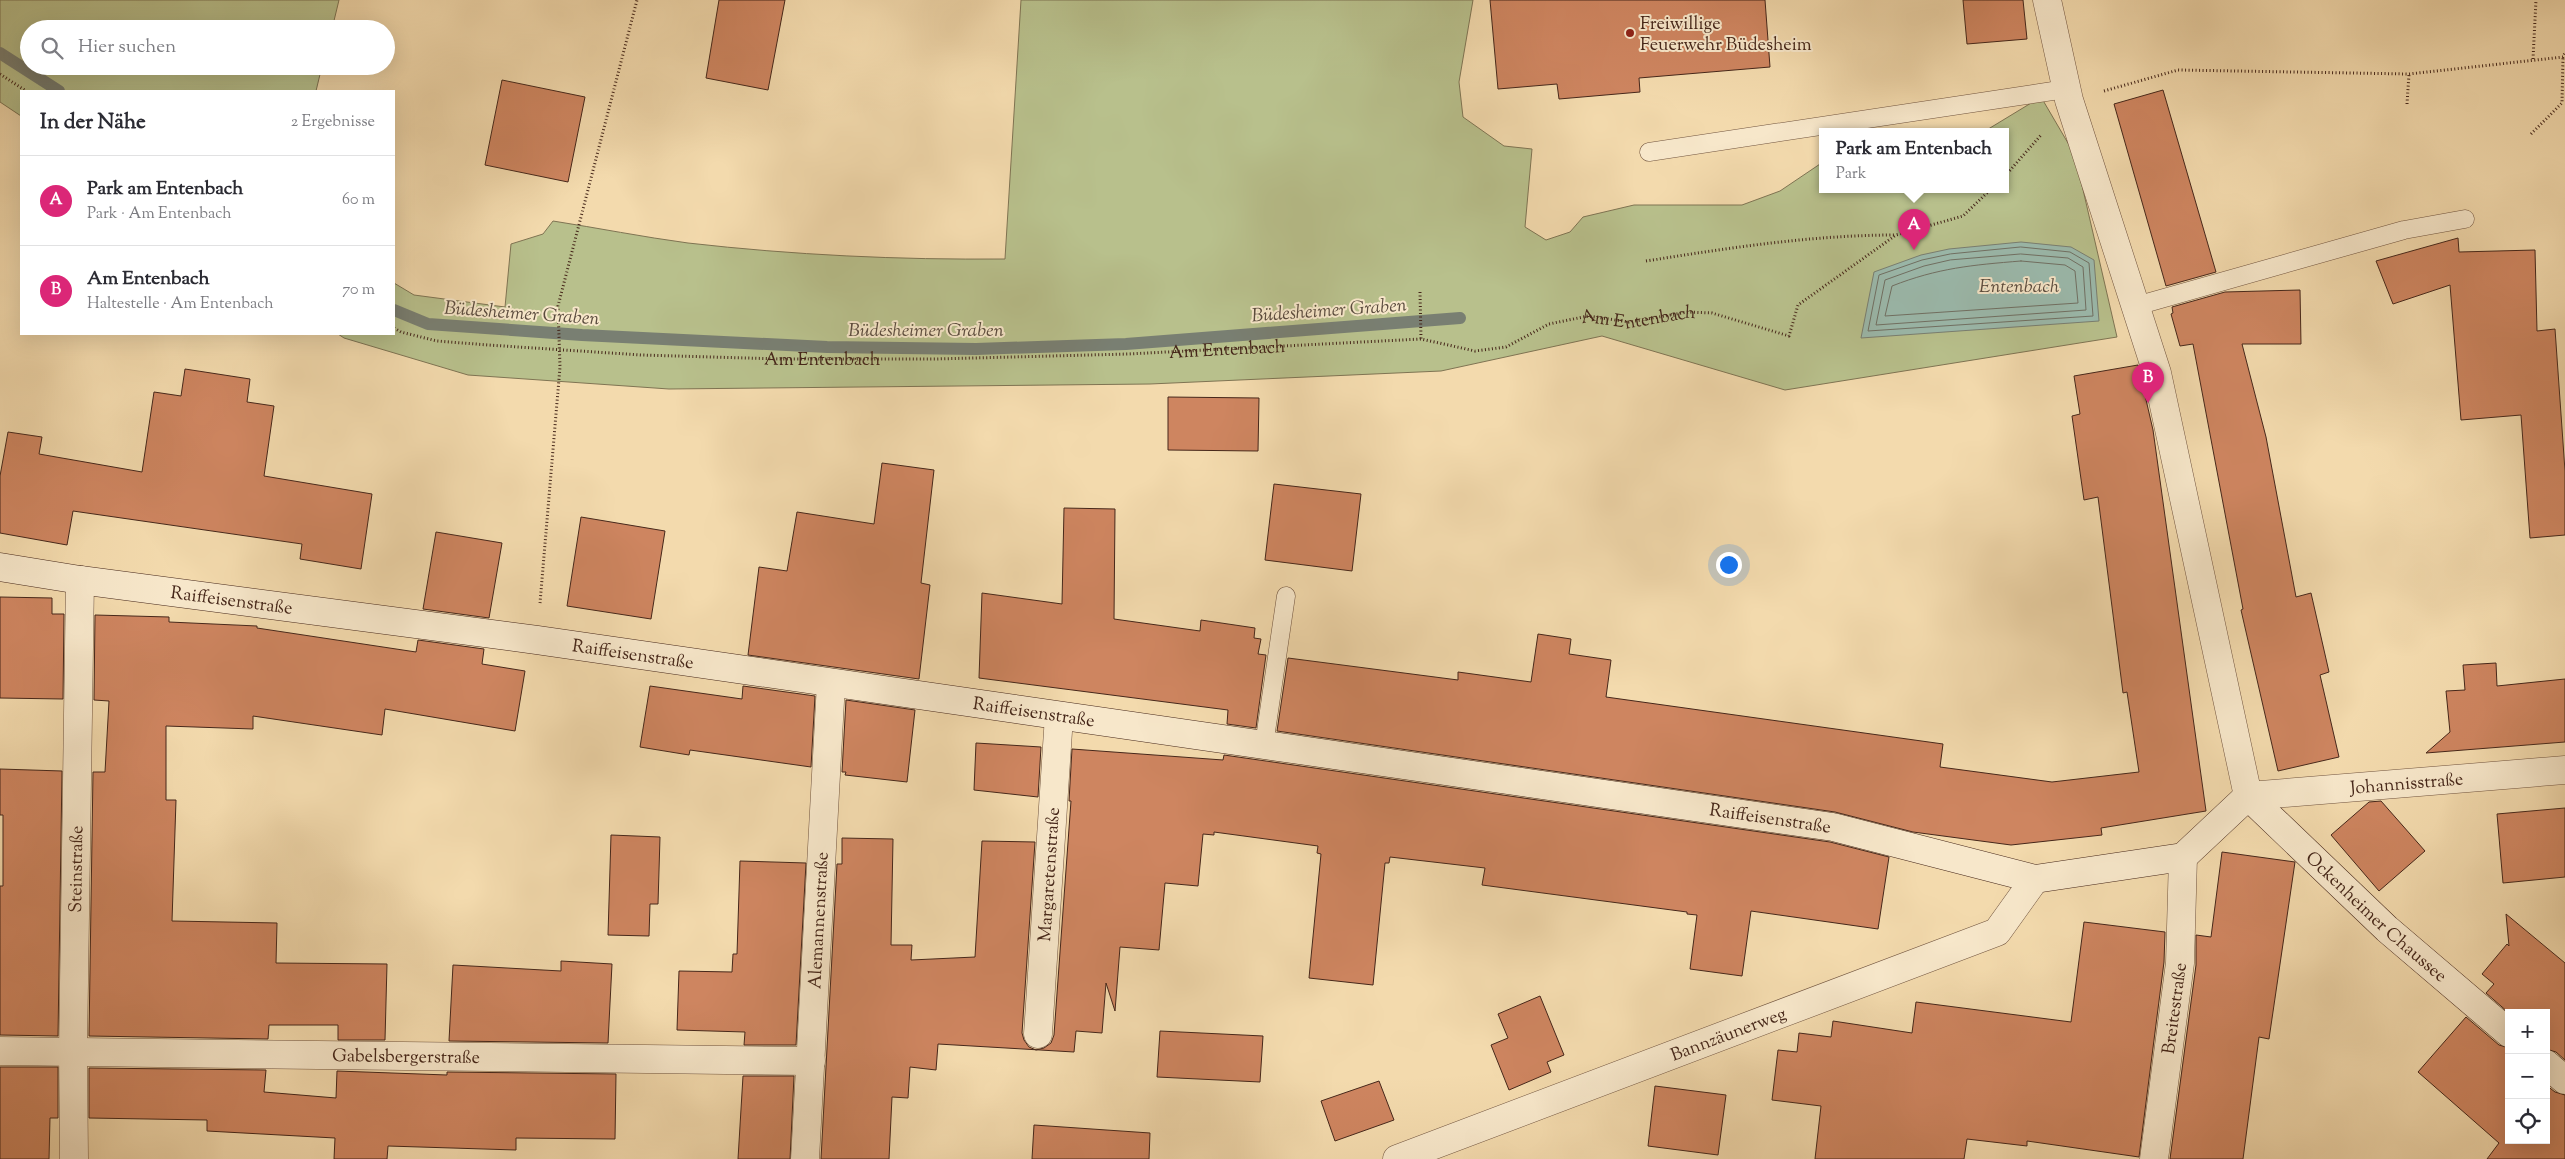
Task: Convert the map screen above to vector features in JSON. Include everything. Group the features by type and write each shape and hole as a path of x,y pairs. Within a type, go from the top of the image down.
{"street":[{"path":"2047,0 2068,95 2157,373 2248,796 2182,857"},
{"name":"Raiffeisenstraße","path":"0,567 80,580 538,640 1833,827 2036,879 2182,857"},
{"name":"Steinstraße","path":"74,1159 73,1051 80,580"},
{"name":"Alemannenstraße","path":"805,1159 831,683"},
{"name":"Margaretenstraße","path":"1038,1034 1059,716"},
{"name":"Johannisstraße","path":"2248,796 2565,770"},
{"name":"Ockenheimer Chaussee","path":"2248,796 2387,929 2505,1029"},
{"name":"Breitestraße","path":"2154,1159 2180,964 2182,857"},
{"name":"Bannzäunerweg","path":"1397,1159 1997,932 2036,879"},
{"name":"Gabelsbergerstraße","path":"0,1051 811,1061"},
{"path":"2550,1067 2565,1080"}],"lane":[{"path":"1825,128 2068,95"},
{"path":"1649,152 1819,129"},
{"path":"2136,306 2404,230 2465,218"},
{"path":"1264,745 1286,596"}],"path":[{"path":"538,640 560,367 558,306 637,0"},
{"path":"2533,59 2536,0"},
{"path":"2009,172 2017,165 2068,95 2178,70 2409,74 2564,55 2562,103 2531,134"},
{"path":"0,74 24,90"},
{"path":"2408,104 2409,74"},
{"name":"Am Entenbach","path":"395,329 401,332 437,341 560,350 761,358 935,359 1128,354 1421,339 1475,351 1506,347 1549,324 1588,316 1629,322 1688,312 1712,313 1789,336 1798,305 1896,235 1963,216 1988,193"},
{"path":"1646,261 1777,241 1845,235 1896,235"},
{"path":"1420,292 1421,339"}],"green space":[{"path":"0,0 339,0 334,20 20,20 20,75 320,75 316,90 20,90 20,115 0,102"},
{"path":"1021,0 1473,0 1459,82 1463,117 1504,146 1532,149 1525,227 1546,240 1570,232 1583,217 1634,205 1742,205 1780,191 1819,165 1819,193 2009,193 2009,128 1990,128 2041,97 2075,155 2117,337 1785,390 1602,336 1441,371 1150,384 669,389 468,375 344,338 340,335 395,335 395,284 414,295 505,307 511,244 543,234 553,221 688,243 767,251 886,258 1005,259"}],"water":[{"name":"Entenbach","path":"2021,242 2071,247 2094,260 2099,321 1861,338 1874,272 1921,255 1949,249"}],"building":[{"path":"719,0 785,0 768,90 706,78"},
{"name":"Freiwillige Feuerwehr Büdesheim","path":"1490,0 1765,0 1770,67 1639,78 1640,92 1559,99 1557,84 1498,89"},
{"path":"1963,0 2023,0 2027,39 1967,44"},
{"path":"502,80 585,97 568,182 485,165"},
{"path":"2163,90 2216,272 2166,286 2114,104"},
{"path":"2458,238 2459,252 2535,250 2537,331 2555,329 2565,471 2565,535 2530,538 2521,415 2461,420 2450,285 2393,304 2376,261"},
{"path":"2300,290 2301,344 2242,344 2266,437 2296,597 2311,593 2329,672 2320,675 2339,757 2278,771 2241,610 2243,609 2193,344 2180,346 2171,314 2173,313 2172,307 2225,292"},
{"path":"2138,365 2153,430 2206,811 2101,828 2102,835 2011,845 1913,832 1835,812 1277,731 1288,658 1458,680 1458,672 1531,682 1538,634 1571,639 1569,654 1611,660 1606,697 1943,744 1940,767 2052,782 2139,772 2127,692 2123,693 2098,497 2084,500 2072,416 2080,414 2074,376"},
{"path":"185,369 250,379 247,402 274,406 264,476 372,494 361,569 300,559 302,544 73,511 67,545 0,533 0,476 8,432 42,437 39,454 142,472 154,392 181,396"},
{"path":"1168,397 1259,398 1258,451 1168,450"},
{"path":"882,463 934,470 921,583 930,585 919,679 748,655 759,567 787,571 797,512 874,524"},
{"path":"1274,484 1361,494 1352,571 1265,560"},
{"path":"1064,508 1115,509 1114,619 1200,631 1201,620 1255,628 1254,638 1261,639 1258,654 1266,655 1256,728 1227,724 1228,710 979,678 982,593 1062,604"},
{"path":"581,517 665,531 651,619 567,606"},
{"path":"436,532 502,543 489,618 423,609"},
{"path":"0,597 52,598 52,614 64,614 63,699 0,698"},
{"path":"95,615 169,617 169,622 257,626 257,628 416,652 418,640 484,649 482,664 525,671 515,731 385,709 382,735 253,716 253,729 166,726 166,800 176,800 172,921 277,923 276,963 387,964 385,1040 338,1040 338,1025 269,1025 268,1039 89,1036 93,772 105,772 109,701 94,700"},
{"path":"2496,663 2497,686 2565,679 2565,742 2426,753 2450,732 2446,691 2465,690 2463,665"},
{"path":"650,686 742,699 743,686 815,696 811,767 690,750 689,755 640,747"},
{"path":"846,700 915,710 907,782 845,775 846,772 842,772"},
{"path":"976,743 1041,747 1038,797 974,790"},
{"path":"1072,749 1223,760 1224,755 1830,842 1889,857 1878,929 1751,911 1742,976 1690,969 1697,915 1687,914 1687,912 1482,885 1485,868 1390,857 1389,863 1385,863 1373,985 1309,978 1321,854 1317,853 1318,846 1214,832 1214,835 1203,834 1198,886 1165,883 1159,950 1120,947 1115,1011 1106,983 1102,1033 1076,1031 1074,1052 1037,1050 1051,1043 1054,1035 1071,801 1069,801"},
{"path":"0,769 62,771 58,1036 0,1035 0,886 3,886 3,815 0,815"},
{"path":"2381,801 2425,851 2379,891 2331,835 2369,802"},
{"path":"2565,808 2565,877 2503,883 2497,814"},
{"path":"611,835 660,837 658,904 650,904 649,936 608,935"},
{"path":"842,838 893,839 891,945 912,945 911,960 975,957 982,841 1035,842 1022,1033 1029,1047 1035,1050 938,1044 936,1070 910,1067 908,1098 892,1097 889,1159 821,1159 837,864 842,864"},
{"path":"2222,852 2295,862 2269,1039 2259,1037 2243,1159 2170,1159 2196,965 2196,935 2211,937"},
{"path":"740,861 806,863 796,1045 744,1045 745,1032 677,1030 679,971 732,972 733,954 737,954"},
{"path":"2506,914 2565,963 2565,1060 2556,1052 2550,1050 2550,1009 2505,1010 2486,993 2494,984 2482,974 2507,944 2509,946"},
{"path":"2084,922 2165,932 2164,962 2139,1157 2027,1141 2027,1146 1967,1139 1964,1159 1815,1159 1821,1106 1772,1100 1778,1050 1797,1052 1799,1033 1831,1037 1833,1021 1912,1033 1916,1002 2071,1022"},
{"path":"561,961 612,964 608,1043 449,1041 453,965 561,971"},
{"path":"1540,996 1564,1055 1547,1062 1551,1072 1509,1090 1491,1045 1508,1038 1498,1014"},
{"path":"2466,1017 2499,1045 2505,1047 2505,1144 2550,1144 2550,1088 2565,1095 2565,1159 2487,1159 2499,1143 2418,1072"},
{"path":"1160,1031 1263,1036 1260,1082 1157,1077"},
{"path":"0,1067 58,1067 58,1118 50,1118 49,1159 0,1159"},
{"path":"89,1068 266,1070 264,1092 336,1098 337,1071 447,1075 447,1072 616,1074 615,1139 516,1138 516,1150 388,1146 387,1159 334,1159 335,1138 207,1131 207,1120 89,1118"},
{"path":"743,1076 794,1076 790,1159 738,1159"},
{"path":"1379,1081 1394,1120 1335,1141 1321,1101"},
{"path":"1655,1086 1726,1095 1718,1155 1648,1146"},
{"path":"1034,1125 1150,1133 1149,1159 1032,1159"}],"waterway":[{"name":"Büdesheimer Graben","path":"0,53 20,66"},
{"name":"Büdesheimer Graben","path":"34,75 57,90"},
{"name":"Büdesheimer Graben","path":"395,310 428,324 582,335 827,347 976,349 1126,344 1460,318"}],"place":[{"name":"Freiwillige Feuerwehr Büdesheim","path":"1630,33"},
{"name":"Park am Entenbach","path":"1914,250"},
{"name":"Am Entenbach","path":"2148,403"}]}
